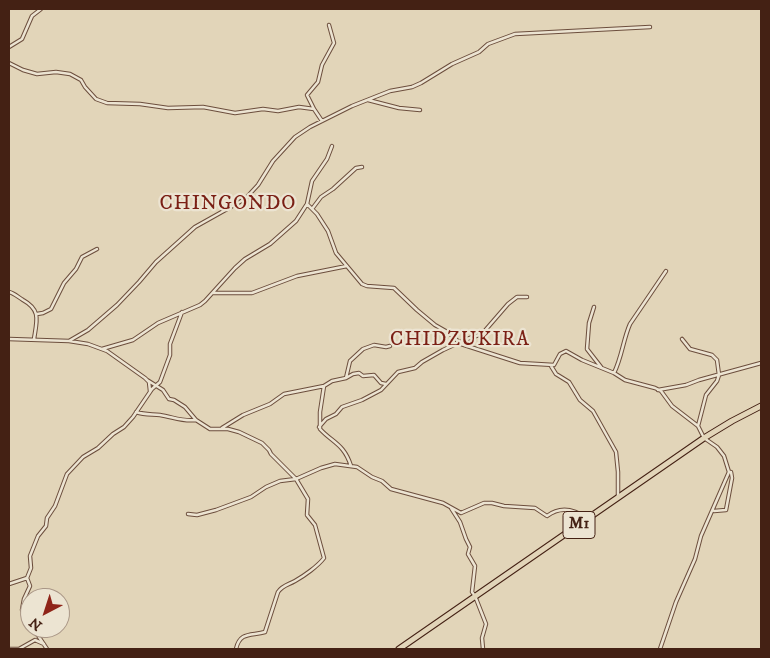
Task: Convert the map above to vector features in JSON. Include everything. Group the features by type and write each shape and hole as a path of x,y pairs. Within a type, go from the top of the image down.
{"highway":[{"name":"M1","path":"399,649 704,438 732,420 761,406"}],"street":[{"path":"9,47 22,39 32,16 41,9"},
{"path":"322,121 307,95 318,82 322,65 334,43 329,25"},
{"path":"69,341 88,330 117,304 163,254 194,227 245,199 258,185 273,161 295,137 322,121 366,100 390,91 404,89 421,83 452,64 479,52 488,44 515,34 650,27"},
{"path":"9,63 37,74 56,72 70,74 81,80 96,99 107,103 140,104 168,108 203,107 235,113 263,110 278,111 299,107 314,109"},
{"path":"366,100 399,108 420,110"},
{"path":"102,349 133,340 158,323 200,305 245,259 270,244 296,221 307,204 312,181 327,159 332,146"},
{"path":"312,209 321,197 356,168 362,166"},
{"path":"307,204 328,231 336,253 364,286 394,288 417,310 449,333 459,343 520,363 552,366 556,364 560,354 566,351 625,380 658,390 686,385 761,363"},
{"path":"37,314 51,309 64,282 76,269 82,257 97,249"},
{"path":"212,293 252,293 297,276 347,266"},
{"path":"614,373 620,360 630,324 666,271"},
{"path":"9,292 31,304 37,314 34,339"},
{"path":"319,427 328,417 335,415 342,407 371,396 398,372 415,368 424,361 459,343 482,334 508,304 516,298 527,297"},
{"path":"594,307 589,323 587,349 602,368"},
{"path":"29,588 30,556 38,536 46,526 47,518 55,506 67,474 83,456 98,448 124,427 149,393 160,382 171,352 170,344 182,312"},
{"path":"9,339 69,341 88,344 102,349 163,390 169,400 174,400 184,407 196,420 210,429 228,429 262,443 296,479 308,499 307,515 316,525 324,558 297,580 282,586 278,592 265,632 245,636 238,642 236,649"},
{"path":"682,339 690,349 716,357 717,381 706,396 698,426"},
{"path":"346,378 350,361 363,349 374,345 390,346"},
{"path":"552,366 556,374 569,382 580,400 592,411 616,452 618,498"},
{"path":"220,429 243,415 270,404 284,394 324,386 332,380 346,378 357,373 364,376 374,375 381,383 386,384"},
{"path":"147,380 150,385 149,393"},
{"path":"319,427 324,386"},
{"path":"658,390 672,406 698,426 704,438 717,447 724,456 732,478 726,510 713,511"},
{"path":"136,412 186,421 196,420"},
{"path":"319,427 342,448 351,466"},
{"path":"188,514 197,515 216,510 251,497 266,487 282,481 296,479 325,466 335,464 359,468 372,477 382,480 391,489 439,502 462,513 484,503 492,503 504,506 534,508 547,516 556,510 569,510 588,519"},
{"path":"660,649 670,617 688,576 701,536 729,472"},
{"path":"450,506 460,522 470,547 468,552 475,566 472,592 476,596 486,624 482,638 484,649"},
{"path":"9,584 28,578"},
{"path":"40,638 47,649"},
{"path":"9,649 19,649 35,640 44,644"}],"district":[{"name":"CHINGONDO","path":"228,205"},
{"name":"CHIDZUKIRA","path":"460,341"}]}
